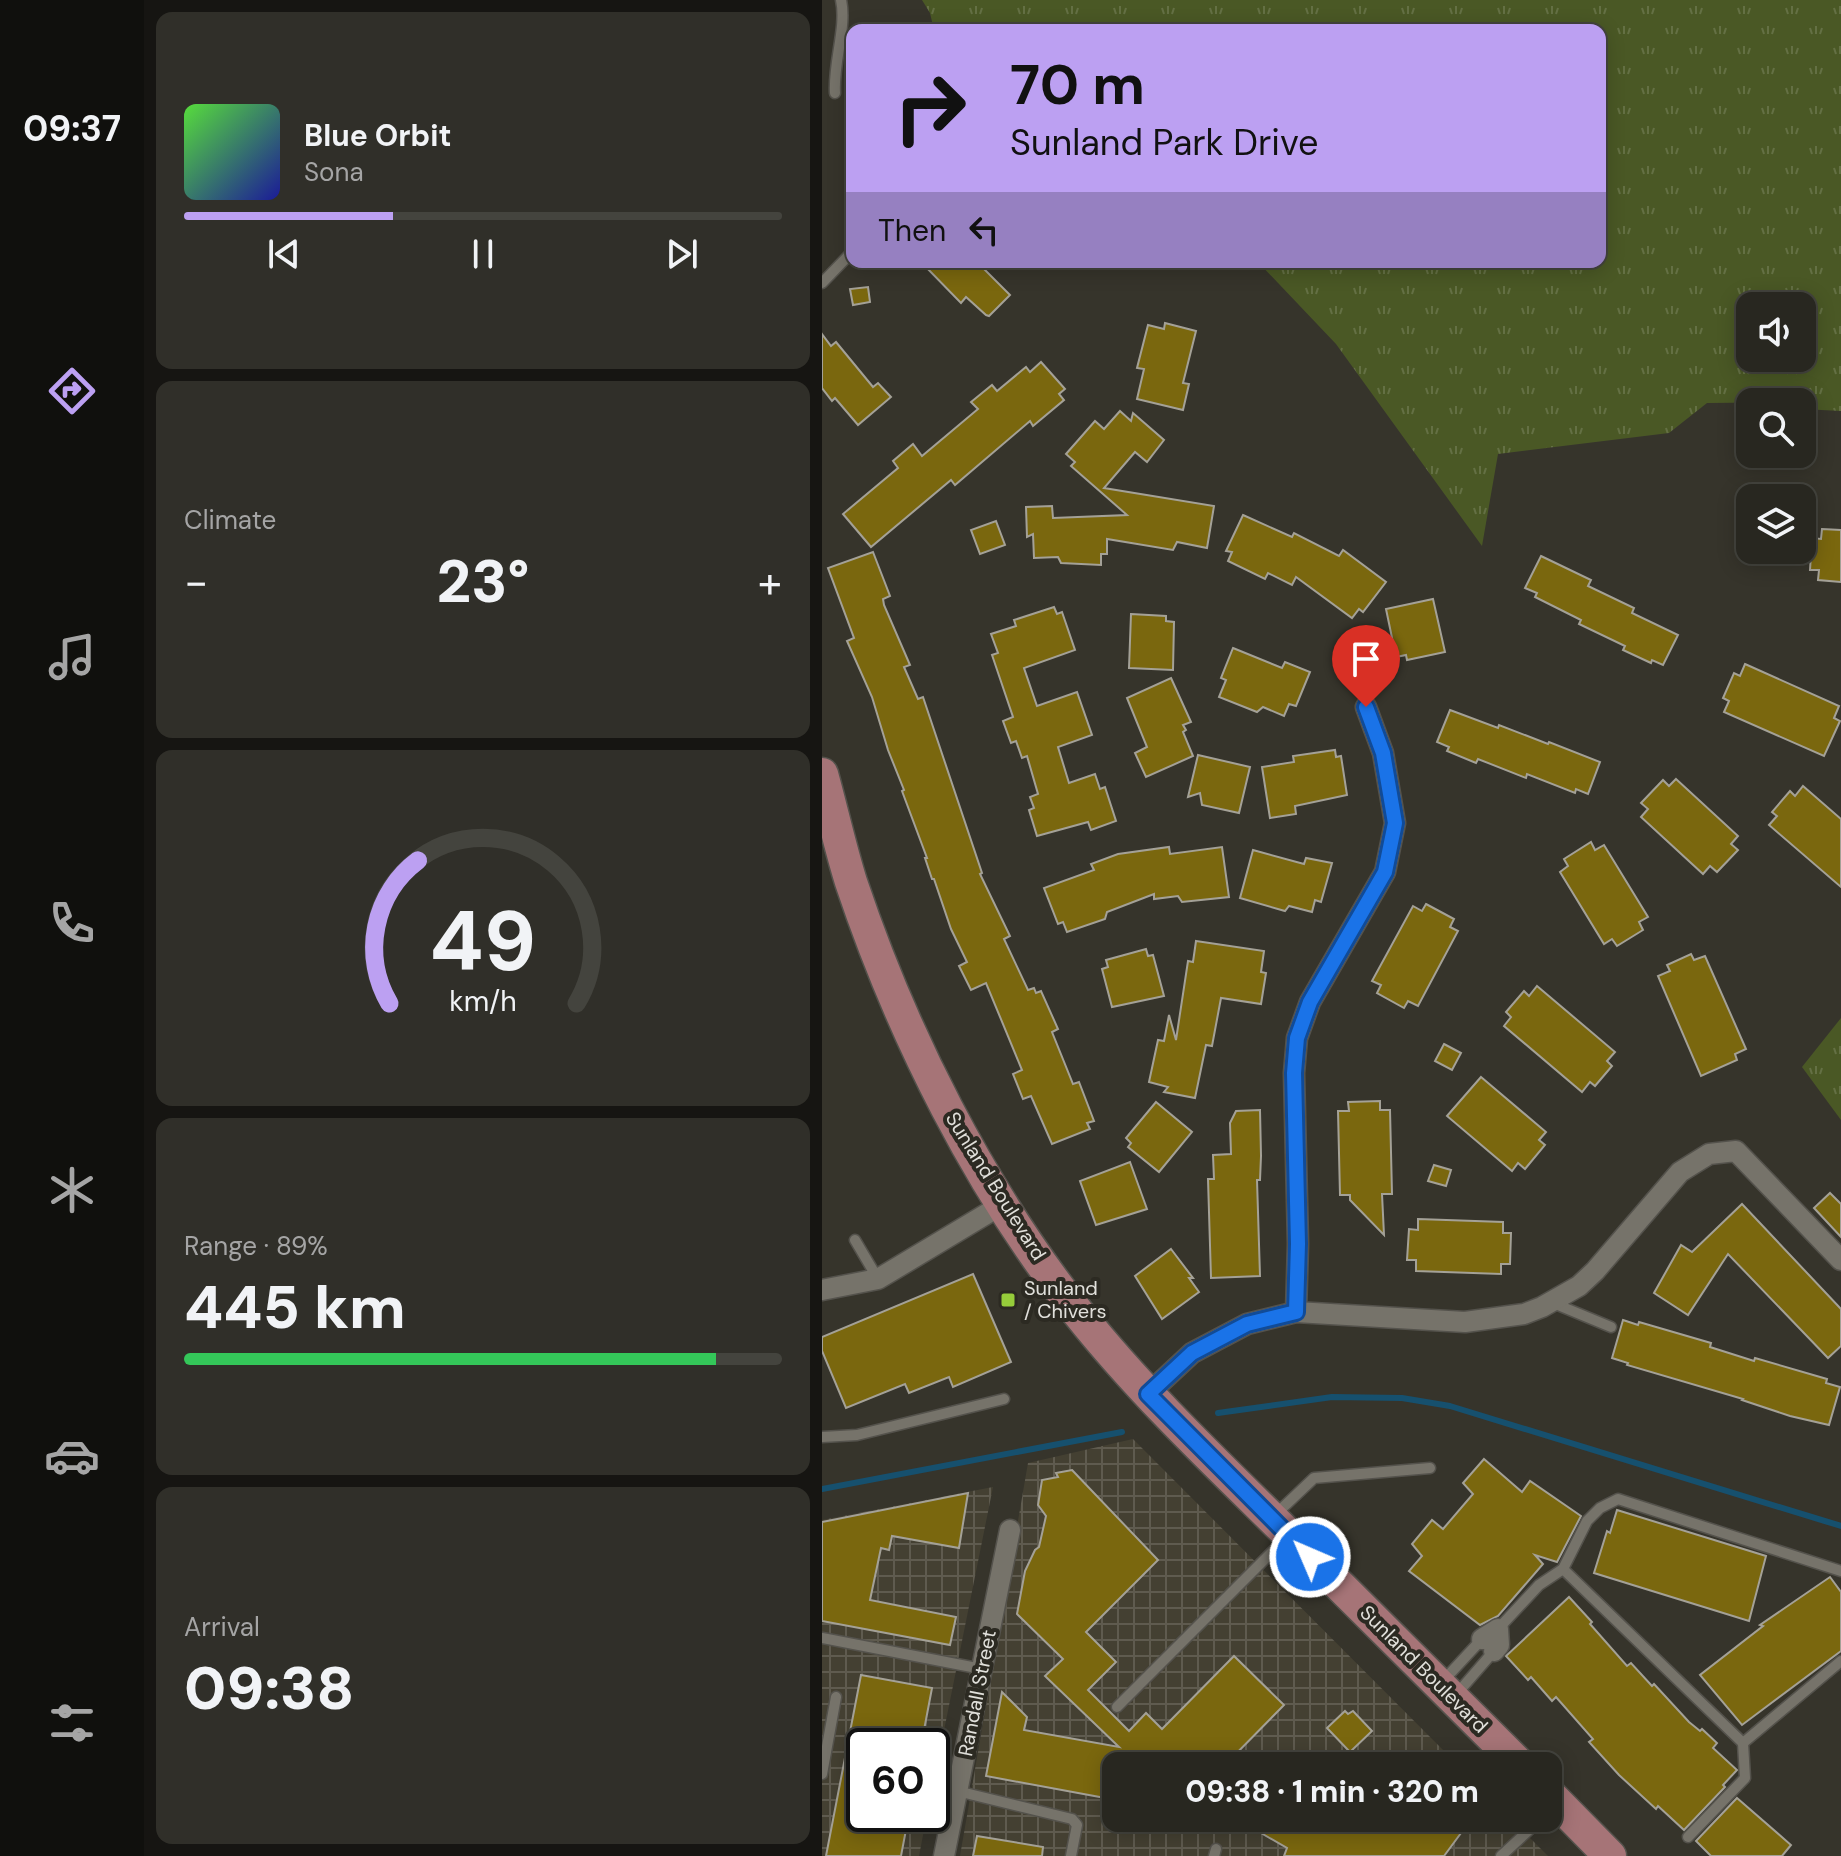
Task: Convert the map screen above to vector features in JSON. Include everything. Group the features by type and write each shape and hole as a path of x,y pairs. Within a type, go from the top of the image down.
{"main road":[{"name":"Sunland Boulevard","path":"822,774 851,879 877,954 930,1075 959,1132 1003,1204 1077,1312 1148,1394 1507,1752"},
{"path":"1562,1817 1610,1856"}],"street":[{"path":"1296,1312 1298,1244 1294,1073 1297,1038 1310,1002 1385,872 1395,823 1383,753 1366,707"},
{"path":"1148,1394 1192,1353 1247,1324 1296,1312 1465,1322 1524,1314 1579,1286 1680,1172 1709,1154 1736,1151 1841,1260"},
{"path":"822,1290 878,1279 1003,1204"},
{"name":"Randall Street","path":"944,1856 1010,1530"}],"lane":[{"path":"835,93 834,70 844,12 841,0"},
{"path":"822,283 846,258"},
{"path":"855,1240 878,1279"},
{"path":"1551,1302 1611,1327"},
{"path":"822,1437 857,1435 1004,1399"},
{"path":"1117,1707 1280,1526 1314,1478 1430,1468"},
{"path":"1446,1692 1539,1585 1563,1569 1587,1521 1600,1508 1618,1499 1841,1571"},
{"path":"1563,1569 1743,1743 1745,1778 1688,1837"},
{"path":"822,1638 982,1669"},
{"path":"1446,1692 1492,1639"},
{"path":"1743,1743 1841,1661"},
{"path":"822,1774 836,1697"},
{"path":"957,1791 1072,1819 1077,1825 1071,1856"},
{"path":"1501,1856 1525,1832"}],"shaded area":[{"path":"1133,1439 1445,1752 1102,1752 1102,1832 1524,1832 1548,1856 960,1856 1028,1463"},
{"path":"993,1487 944,1728 846,1728 846,1832 924,1832 919,1856 822,1856 822,1520"}],"green space":[{"path":"922,0 1841,0 1841,411 1816,410 1816,388 1736,388 1736,403 1707,403 1669,433 1498,454 1482,546 1336,344 1264,268 1606,268 1606,24 933,24"},
{"path":"1841,1018 1841,1120 1802,1067"}],"building":[{"path":"927,268 983,268 1010,295 989,316 966,297 961,303"},
{"path":"868,287 870,302 853,305 850,289"},
{"path":"1165,323 1196,331 1183,383 1189,384 1183,410 1137,399 1144,369 1137,368 1148,325 1164,329"},
{"path":"822,334 831,346 836,342 873,387 878,383 891,397 858,425 822,388"},
{"path":"1041,362 1065,389 1059,394 1064,400 1033,426 1030,421 955,485 951,480 871,547 843,514 898,468 893,461 913,444 922,456 978,409 971,402 992,385 997,391 1026,367 1030,372"},
{"path":"1120,411 1131,421 1133,413 1164,440 1147,462 1135,452 1104,488 1214,506 1207,548 1177,542 1173,550 1107,539 1107,554 1101,554 1101,565 1061,563 1058,557 1034,558 1033,534 1027,537 1026,507 1052,506 1053,518 1127,515 1071,466 1075,462 1066,454 1095,421 1104,429"},
{"path":"1243,515 1292,537 1294,533 1339,556 1343,550 1386,582 1363,612 1359,609 1352,618 1296,577 1292,585 1268,573 1265,579 1228,561 1232,552 1226,551"},
{"path":"996,521 1005,545 980,554 971,530"},
{"path":"1822,529 1841,530 1841,582 1818,580 1819,570 1810,570 1810,564 1816,564 1816,538 1821,539"},
{"path":"873,552 890,596 883,599 884,605 910,665 904,667 918,699 923,697 980,874 1010,936 1004,939 1028,990 1034,988 1036,993 1041,991 1058,1029 1052,1032 1073,1084 1079,1082 1094,1121 1087,1123 1090,1129 1052,1144 1031,1096 1023,1099 1013,1074 1022,1070 986,983 971,990 959,966 967,962 932,879 872,697 847,641 854,638 828,568"},
{"path":"1541,556 1591,580 1588,586 1634,608 1632,613 1678,635 1663,665 1623,650 1625,646 1579,624 1581,620 1535,597 1537,593 1525,588"},
{"path":"1433,599 1445,652 1407,660 1406,655 1396,657 1386,609"},
{"path":"1054,607 1057,614 1062,612 1075,650 1024,668 1037,706 1077,692 1092,735 1058,747 1069,783 1095,774 1100,789 1105,787 1116,821 1091,830 1088,822 1037,836 1029,810 1034,808 1030,797 1038,794 1027,756 1022,758 1016,741 1011,743 1003,721 1013,717 992,655 998,653 991,634 1016,626 1014,620"},
{"path":"1131,614 1166,616 1166,621 1174,622 1173,670 1129,668"},
{"path":"1233,648 1282,668 1285,662 1310,672 1296,706 1289,704 1284,716 1263,707 1257,712 1219,697 1226,680 1221,678"},
{"path":"1745,664 1839,706 1834,718 1840,721 1824,756 1724,712 1729,701 1723,698 1734,673 1740,676"},
{"path":"1171,678 1191,722 1183,725 1186,730 1183,732 1193,756 1146,777 1135,753 1147,747 1127,698"},
{"path":"1450,710 1600,762 1588,794 1576,789 1575,793 1527,774 1526,778 1478,759 1476,763 1447,751 1449,747 1437,742"},
{"path":"1335,750 1336,757 1341,756 1347,795 1295,806 1296,814 1270,818 1262,767 1294,762 1293,756"},
{"path":"1198,755 1250,767 1239,813 1202,805 1200,793 1188,797"},
{"path":"1676,779 1738,836 1731,844 1738,850 1717,872 1710,866 1703,874 1641,817 1648,809 1641,803 1663,780 1669,786"},
{"path":"1803,786 1841,819 1841,887 1769,825 1777,816 1772,812 1790,791 1795,796"},
{"path":"1591,842 1595,850 1604,845 1648,917 1639,922 1643,930 1617,946 1612,939 1604,944 1560,872 1568,866 1564,859"},
{"path":"1169,847 1170,854 1222,847 1229,897 1182,902 1178,896 1154,899 1154,894 1107,912 1105,919 1067,932 1063,922 1058,924 1044,888 1094,870 1091,864 1118,854"},
{"path":"1253,850 1304,864 1306,858 1332,863 1321,902 1315,900 1312,912 1289,906 1285,911 1240,898"},
{"path":"1426,904 1454,919 1450,927 1458,931 1418,1006 1408,1001 1404,1008 1377,993 1381,985 1372,981 1413,906 1422,911"},
{"path":"1196,941 1264,951 1261,972 1266,973 1261,1004 1221,998 1212,1046 1206,1045 1195,1098 1164,1092 1168,1087 1149,1082 1158,1040 1164,1041 1169,1015 1176,1040 1188,961 1193,962"},
{"path":"1146,949 1148,956 1153,955 1164,996 1112,1007 1102,969 1108,967 1106,960"},
{"path":"1691,954 1694,960 1705,956 1746,1049 1735,1054 1737,1060 1701,1076 1658,976 1670,971 1667,965"},
{"path":"1537,986 1615,1052 1607,1061 1612,1066 1595,1086 1590,1082 1582,1092 1504,1026 1511,1017 1506,1012 1524,991 1529,996"},
{"path":"1444,1044 1461,1053 1452,1070 1435,1061"},
{"path":"1481,1077 1546,1132 1539,1140 1545,1145 1525,1169 1518,1163 1512,1171 1447,1116"},
{"path":"1380,1101 1380,1110 1390,1110 1392,1194 1382,1194 1384,1235 1350,1200 1350,1195 1340,1195 1338,1111 1349,1111 1348,1102"},
{"path":"1156,1102 1192,1132 1159,1172 1128,1147 1131,1143 1126,1138"},
{"path":"1260,1110 1260,1180 1257,1180 1260,1276 1211,1278 1208,1179 1214,1179 1213,1155 1231,1154 1230,1123 1236,1111"},
{"path":"1130,1162 1147,1209 1096,1225 1080,1181"},
{"path":"1434,1165 1451,1170 1446,1186 1428,1181"},
{"path":"1830,1193 1841,1204 1841,1237 1814,1208"},
{"path":"1742,1204 1841,1309 1841,1346 1828,1358 1728,1254 1688,1315 1654,1293 1681,1245 1692,1252"},
{"path":"1418,1219 1503,1222 1503,1233 1511,1233 1510,1264 1501,1264 1501,1274 1416,1271 1416,1260 1407,1260 1409,1229 1418,1230"},
{"path":"1171,1249 1193,1278 1189,1278 1199,1292 1162,1319 1135,1276"},
{"path":"973,1274 1011,1362 953,1387 949,1377 909,1393 905,1384 846,1408 822,1351 822,1337"},
{"path":"1623,1320 1711,1343 1710,1347 1754,1361 1755,1358 1827,1379 1826,1383 1840,1387 1829,1425 1790,1416 1612,1358"},
{"path":"1484,1459 1522,1492 1530,1481 1581,1516 1557,1562 1535,1555 1543,1564 1498,1616 1480,1625 1409,1571 1422,1556 1412,1544 1432,1520 1443,1529 1473,1494 1463,1483"},
{"path":"1072,1470 1158,1560 1086,1632 1116,1662 1088,1690 1129,1731 1146,1713 1162,1729 1234,1656 1284,1705 1238,1752 1102,1752 1102,1797 986,1776 1002,1692 1027,1717 1024,1730 1119,1747 1045,1676 1063,1659 1017,1614 1025,1571 1039,1547 1046,1516 1038,1505 1042,1480 1058,1477 1056,1473"},
{"path":"968,1493 959,1548 892,1536 889,1550 881,1548 870,1600 956,1617 950,1645 822,1621 822,1522"},
{"path":"1617,1510 1766,1556 1749,1621 1594,1573"},
{"path":"1830,1577 1841,1592 1841,1651 1742,1725 1700,1675 1763,1626 1760,1625"},
{"path":"1569,1597 1627,1666 1631,1663 1689,1722 1717,1743 1713,1748 1737,1770 1684,1830 1619,1775 1589,1742 1593,1739 1556,1697 1552,1701 1531,1677 1528,1680 1506,1656"},
{"path":"861,1675 932,1688 924,1728 851,1728"},
{"path":"1345,1711 1348,1714 1353,1711 1372,1731 1350,1752 1327,1728"},
{"path":"846,1753 846,1832 906,1832 901,1856 826,1856"},
{"path":"1737,1798 1791,1845 1782,1856 1711,1856 1696,1841"},
{"path":"1462,1832 1444,1856 1284,1856 1287,1848 1261,1833"},
{"path":"977,1836 1043,1847 1042,1856 973,1856"}],"waterway":[{"path":"1218,1413 1332,1397 1402,1398 1450,1406 1841,1526"},
{"path":"822,1489 1122,1432"}],"place":[{"name":"Sunland / Chivers","path":"1008,1300"}],"route":[{"path":"1310,1557 1148,1394 1192,1353 1247,1324 1296,1312 1298,1244 1294,1073 1297,1038 1310,1002 1385,872 1395,823 1383,753 1366,707"}]}
